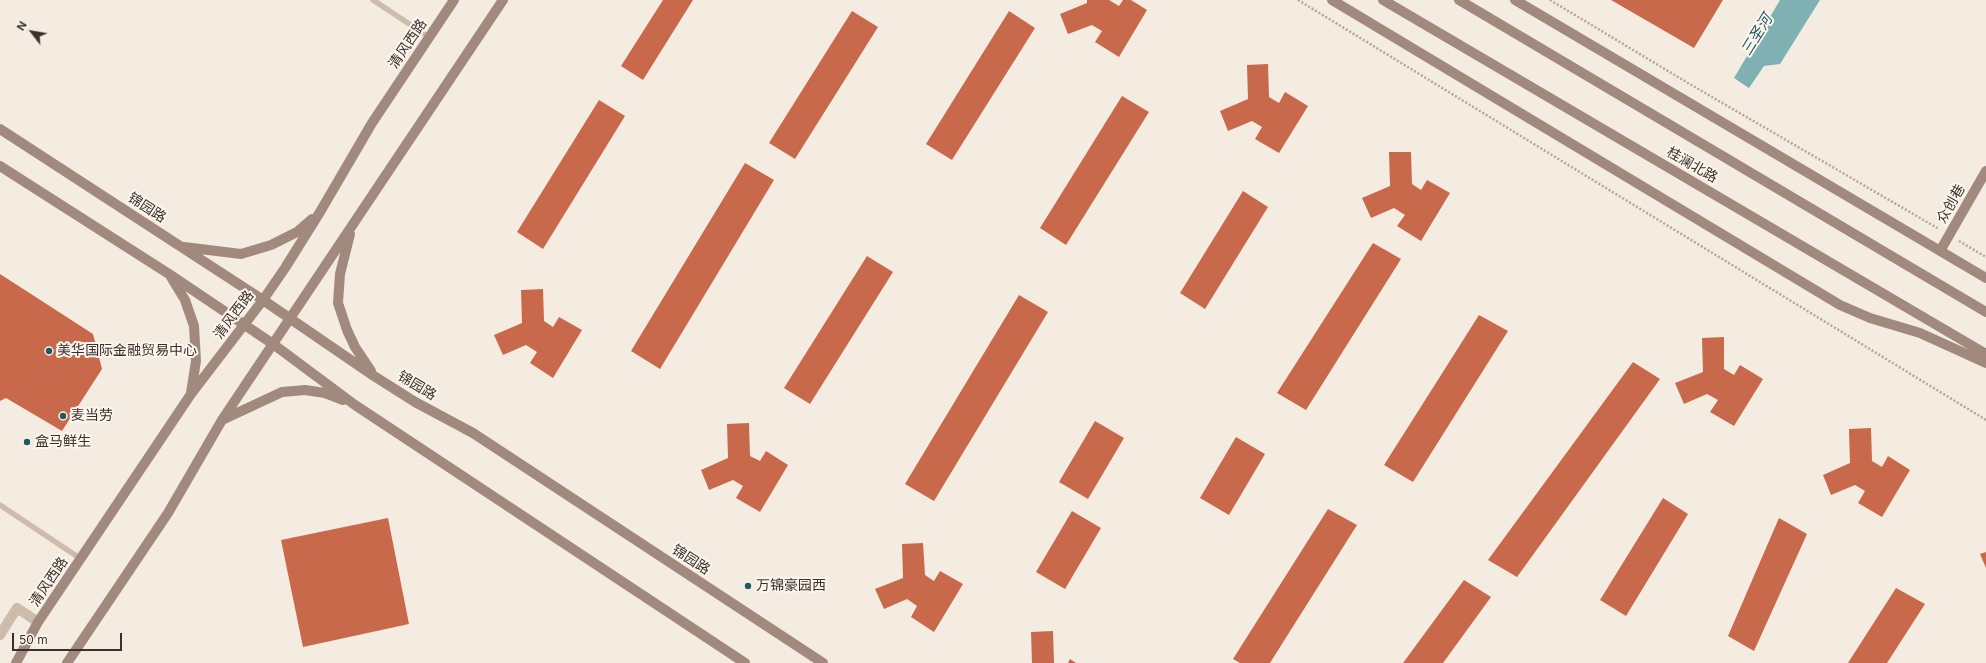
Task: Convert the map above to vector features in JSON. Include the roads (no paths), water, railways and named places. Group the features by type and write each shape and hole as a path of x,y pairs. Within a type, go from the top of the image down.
{"main road":[{"name":"清风西路","path":"16,663 38,622 191,394 263,300 320,212 372,123 454,0"},
{"path":"67,663 168,513 222,420 503,0"},
{"path":"1332,0 1840,305 1870,318 1920,333 1986,363"},
{"name":"桂澜北路","path":"1383,0 1986,354"},
{"name":"桂澜北路","path":"1460,0 1986,312"},
{"path":"1515,0 1986,278"},
{"name":"锦园路","path":"0,128 263,300 374,376 415,402 473,434 822,663"},
{"path":"0,166 169,274 244,326 273,344 355,405 746,663"},
{"name":"众创巷","path":"1940,252 1986,171"},
{"path":"181,247 241,254 271,245 297,232 320,212"},
{"path":"352,225 340,274 338,302 347,330 355,347 374,376"},
{"path":"169,274 185,300 194,326 196,361 191,394"},
{"path":"222,420 282,392 305,390 325,393 355,405"}],"street":[{"path":"0,635 17,608 38,622"}],"lane":[{"path":"373,0 429,37"},
{"path":"0,505 81,559"}],"water":[{"path":"1780,0 1820,0 1780,64 1764,66 1749,88 1734,78"}],"place":[{"name":"美华国际金融贸易中心","path":"49,351"},
{"name":"麦当劳","path":"63,416"},
{"name":"盒马鲜生","path":"27,442"},
{"name":"万锦豪园西","path":"748,586"}],"water label":[{"name":"三圣河","path":"1757,35"}]}
